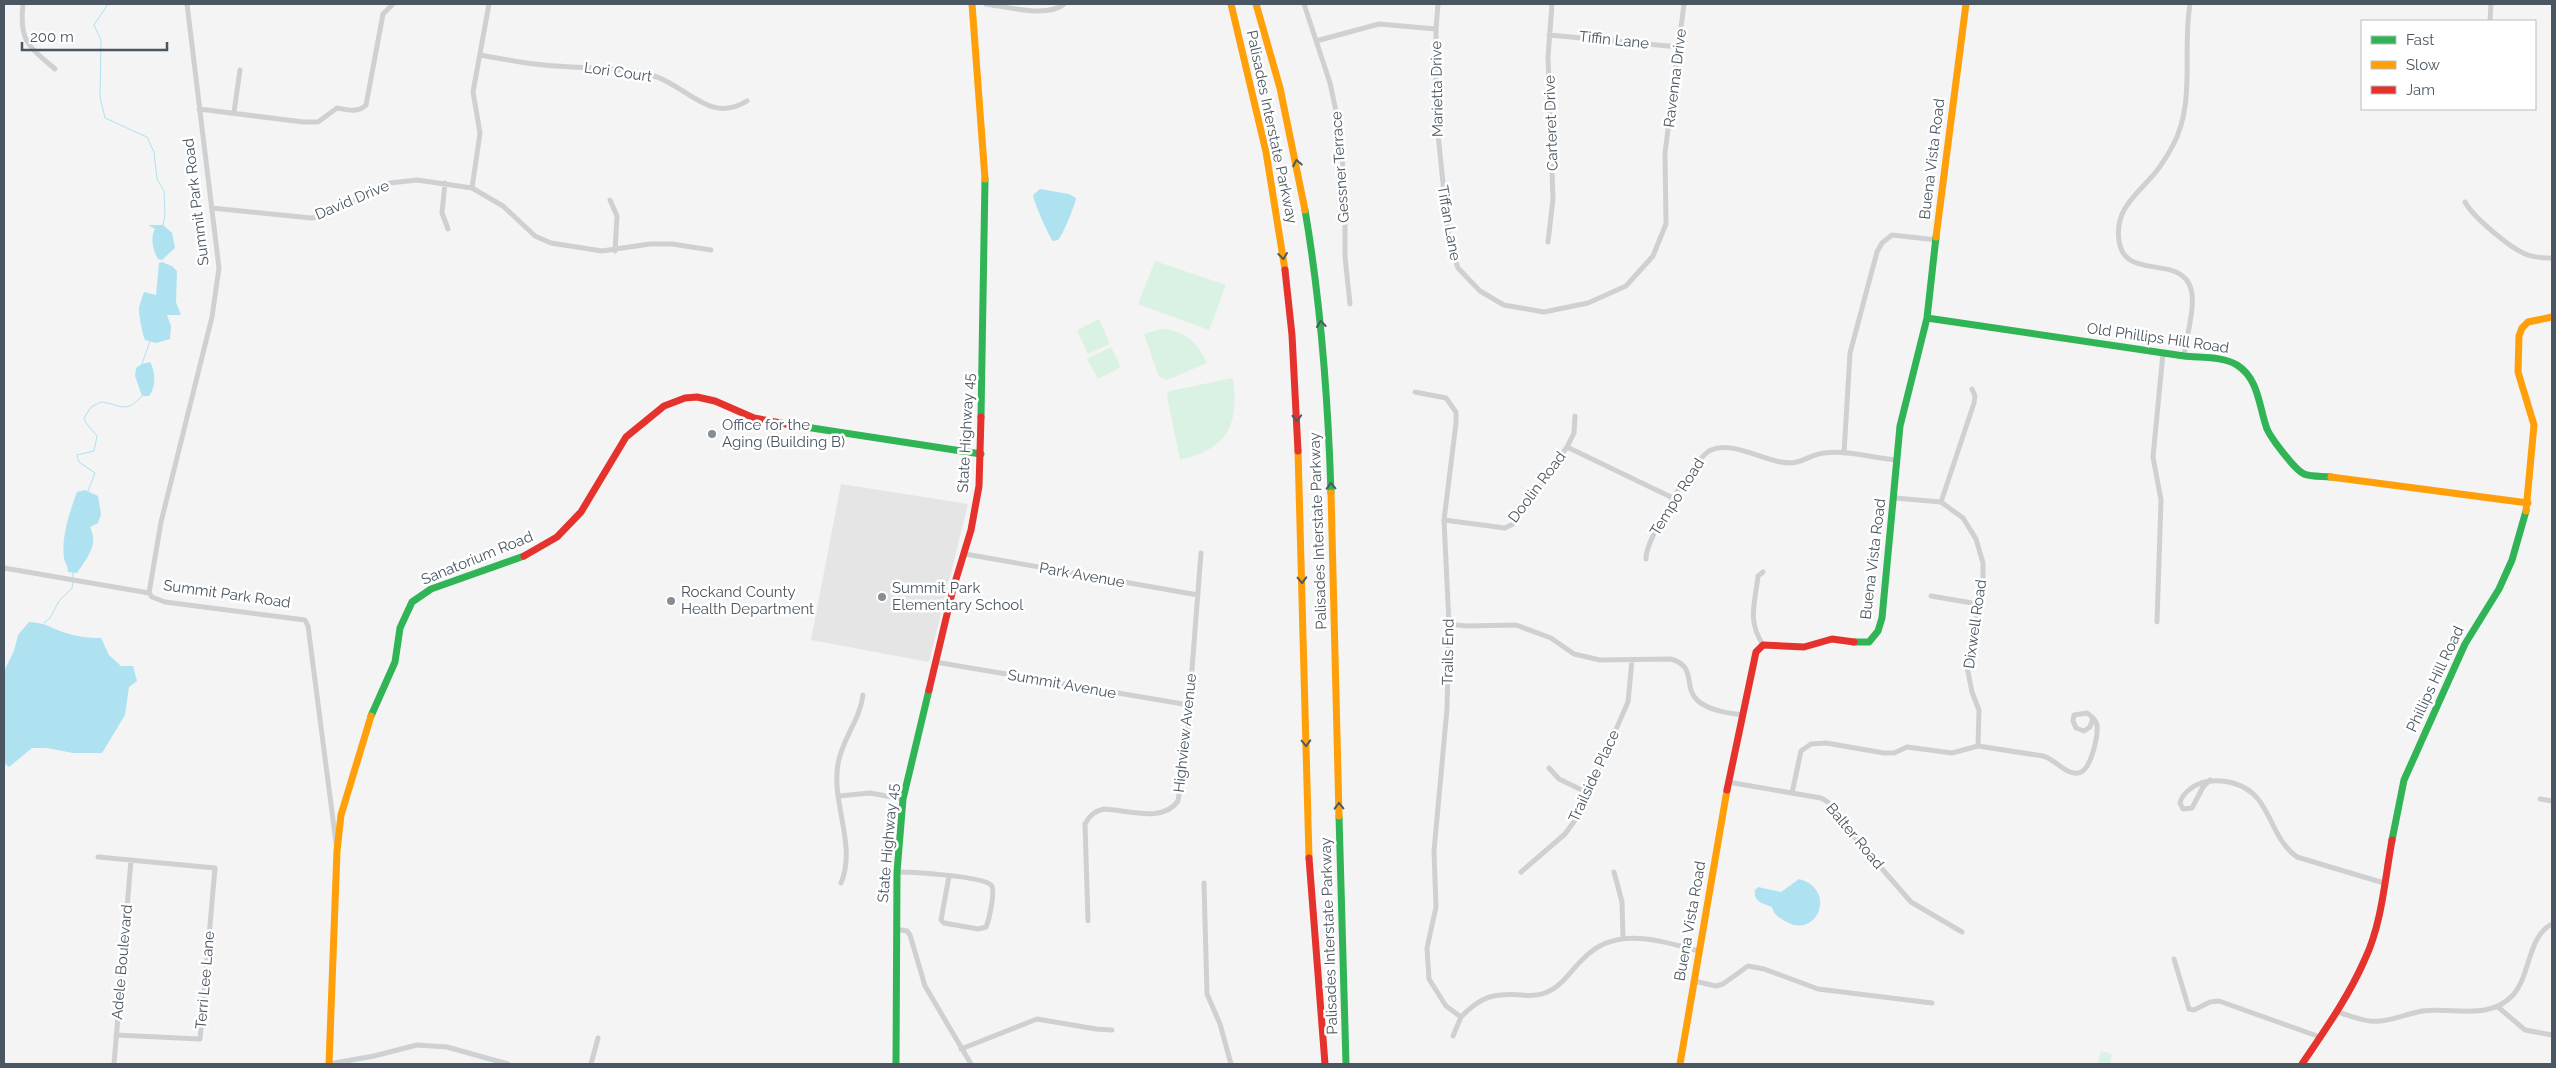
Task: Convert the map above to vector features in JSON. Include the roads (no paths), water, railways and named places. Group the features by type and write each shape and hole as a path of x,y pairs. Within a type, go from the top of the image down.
{"main road":[{"name":"State Highway 45","path":"896,1064 897,872 902,799 953,589 965,554 979,486 982,454 986,197 972,4"},
{"name":"Palisades Interstate Parkway","path":"1231,4 1254,93 1270,172 1290,324 1298,432 1310,883 1325,1064"},
{"name":"Palisades Interstate Parkway","path":"1256,4 1280,88 1298,168 1312,247 1322,338 1330,463 1346,1064"},
{"name":"Buena Vista Road","path":"1680,1064 1728,782 1756,652 1762,645 1798,647 1832,639 1860,643 1869,642 1878,632 1882,618 1895,498 1896,460 1904,404 1928,318 1946,152 1966,4"},
{"name":"Phillips Hill Road","path":"2302,1064 2337,1012 2366,958 2384,883 2404,780 2465,644 2499,589 2512,560 2528,503 2534,425 2518,372 2519,336 2522,328 2528,322 2552,317"},
{"name":"Old Phillips Hill Road","path":"1928,318 2184,356 2227,360 2238,364 2256,388 2260,397 2266,428 2295,467 2304,474 2528,503"},
{"name":"Sanatorium Road","path":"337,851 341,815 370,717 395,662 400,628 405,613 412,602 431,589 510,562 532,552 557,537 581,512 626,437 664,406 685,398 697,397 715,401 754,418 769,422 982,454"},
{"name":"Summit Park Road","path":"329,1064 337,851"}],"street":[{"path":"23,4 21,20 25,42 55,69"},
{"name":"Summit Park Road","path":"187,4 218,254 217,289 161,522 149,593 152,597 165,602 305,620 308,626 337,851"},
{"path":"199,109 303,122 318,122 337,108 362,109 366,105 383,14 393,4"},
{"path":"472,188 480,133 473,92 489,4"},
{"path":"986,4 1045,12 1059,8 1064,4"},
{"name":"Gessner Terrace","path":"1304,4 1335,102 1340,130 1345,197 1345,257 1350,304"},
{"name":"Marietta Drive","path":"1438,4 1436,29 1436,115 1441,174"},
{"name":"Carteret Drive","path":"1548,242 1553,199 1548,34 1552,4"},
{"name":"Ravenna Drive","path":"1666,153 1684,4"},
{"path":"2184,356 2192,299 2187,279 2179,272 2131,262 2123,254 2119,242 2120,222 2128,201 2159,169 2174,144 2181,126 2187,87 2186,47 2190,4"},
{"path":"2490,20 2491,4"},
{"path":"1316,41 1380,24 1436,29"},
{"name":"Tiffin Lane","path":"1548,34 1679,47"},
{"name":"Lori Court","path":"480,55 545,65 587,67 651,75 666,81 699,102 719,108 730,109 747,101"},
{"path":"234,112 240,70"},
{"name":"Tiffan Lane","path":"1441,174 1449,241 1458,268 1480,291 1504,305 1544,312 1588,303 1626,286 1653,256 1666,224 1666,153"},
{"name":"David Drive","path":"212,208 311,218 320,216 390,183 417,180 472,188 503,206 535,236 551,243 602,251 615,251 650,244 672,244 711,250"},
{"path":"445,183 442,213 448,229"},
{"path":"610,200 617,216 615,251"},
{"path":"2464,202 2472,214 2519,250 2529,256 2552,258"},
{"path":"1844,453 1850,353 1877,252 1882,243 1892,235 1937,240"},
{"path":"2157,622 2161,500 2153,457 2163,353"},
{"path":"1895,498 1941,502 1974,403 1975,396 1972,390"},
{"name":"Trails End","path":"1415,392 1446,398 1456,412 1444,520 1449,624 1447,709 1434,852 1436,906 1429,941 1429,979 1446,1006 1461,1018"},
{"name":"Doolin Road","path":"1444,520 1505,528 1513,524 1567,447 1574,433 1575,416"},
{"path":"1567,447 1673,498"},
{"name":"Tempo Road","path":"1646,558 1647,546 1673,498 1702,455 1712,449 1727,449 1795,464 1816,455 1844,453 1896,460"},
{"name":"Dixwell Road","path":"1941,502 1963,518 1976,539 1983,562 1967,667 1972,692 1979,710 1978,746"},
{"name":"Highview Avenue","path":"1088,921 1085,824 1096,811 1104,809 1160,814 1173,808 1180,792 1201,553"},
{"name":"Park Avenue","path":"965,554 1198,595"},
{"path":"4,568 149,593"},
{"path":"1762,645 1754,631 1753,619 1758,576 1763,572"},
{"path":"1931,596 1978,604"},
{"path":"1449,624 1466,626 1516,625 1551,638 1574,654 1600,660 1670,659 1679,661 1686,668 1691,692 1697,700 1717,710 1743,715"},
{"name":"Trailside Place","path":"1521,872 1565,834 1578,816 1628,702 1632,660"},
{"name":"Summit Avenue","path":"935,662 1189,705"},
{"path":"841,883 847,859 839,796 838,765 842,749 857,718 863,695"},
{"path":"1792,792 1801,751 1811,744 1826,743 1884,753 1894,753 1907,747 1952,753 1978,746 2052,758 2068,771 2078,773 2086,770 2091,761 2097,724 2094,718"},
{"path":"1549,768 1559,779 1588,793"},
{"path":"2210,780 2202,787 2197,803 2192,808 2183,810 2180,803 2182,796 2197,784 2210,780 2230,782 2242,787 2257,799 2285,849 2297,857 2384,883"},
{"name":"Balter Road","path":"1728,782 1792,792 1829,802 1835,807 1842,823 1911,902 1962,932"},
{"path":"839,796 870,793 902,799"},
{"path":"2540,799 2552,801"},
{"path":"98,857 131,860"},
{"name":"Terri Lee Lane","path":"116,1035 200,1039 215,868 131,860"},
{"name":"Adele Boulevard","path":"114,1064 131,860"},
{"path":"897,872 949,876 990,884 993,888 992,901 986,927 978,929 941,920 949,876"},
{"path":"1614,872 1622,902 1623,938"},
{"path":"1204,883 1207,994 1220,1024 1232,1064"},
{"path":"2337,1012 2372,1021 2423,1011 2484,1011 2498,1007 2512,996 2522,983 2536,939 2552,924"},
{"path":"896,929 907,931 910,935 925,986 971,1064"},
{"path":"1453,1036 1461,1018 1471,1006 1489,996 1507,993 1543,994 1560,984 1594,948 1606,942 1623,938 1647,939 1699,951"},
{"path":"2174,959 2189,1009 2194,1010 2210,1002 2219,1001 2320,1038"},
{"path":"1694,981 1716,986 1723,984 1748,966 1764,969 1818,989 1932,1003"},
{"path":"2498,1007 2525,1030 2552,1034"},
{"path":"961,1049 1038,1019 1112,1030"},
{"path":"591,1064 598,1038"},
{"path":"329,1064 374,1056 417,1045 447,1047 508,1064"}],"water":[{"path":"1040,189 1069,194 1076,198 1058,240 1053,241 1051,238 1036,204 1033,195"},
{"path":"148,225 163,225 172,233 175,248 162,260 158,259 152,240 155,229"},
{"path":"162,262 172,266 177,271 176,302 181,315 167,315 171,326 170,339 156,343 145,340 139,308 144,292 156,295 159,263"},
{"path":"150,362 154,375 154,384 149,396 142,396 135,376 136,368"},
{"path":"85,490 98,496 101,514 98,523 90,527 93,540 88,557 77,573 68,572 63,550 65,533 77,492"},
{"path":"29,622 75,635 101,638 109,655 121,666 133,666 137,681 129,687 125,715 102,753 73,753 47,748 32,748 9,767 4,763 4,671 14,651 18,635"},
{"path":"1799,879 1811,884 1818,893 1820,902 1819,911 1814,919 1806,924 1796,925 1785,921 1777,916 1772,907 1757,900 1755,890 1758,887 1781,892"}],"waterway":[{"path":"108,4 94,25 101,40 100,97 105,118 147,137 154,152 157,179 164,191 165,216 163,225"},
{"path":"142,364 150,341"},
{"path":"88,491 95,473 79,462 77,455 94,451 97,436 84,418 91,407 101,402 127,407 142,396"},
{"path":"73,572 73,578"},
{"path":"44,623 50,618 59,601 72,588 73,582"}],"place":[{"name":"Office for the Aging (Building B)","path":"712,434"},
{"name":"Summit Park Elementary School","path":"882,597"},
{"name":"Rockand County Health Department","path":"671,601"}]}
